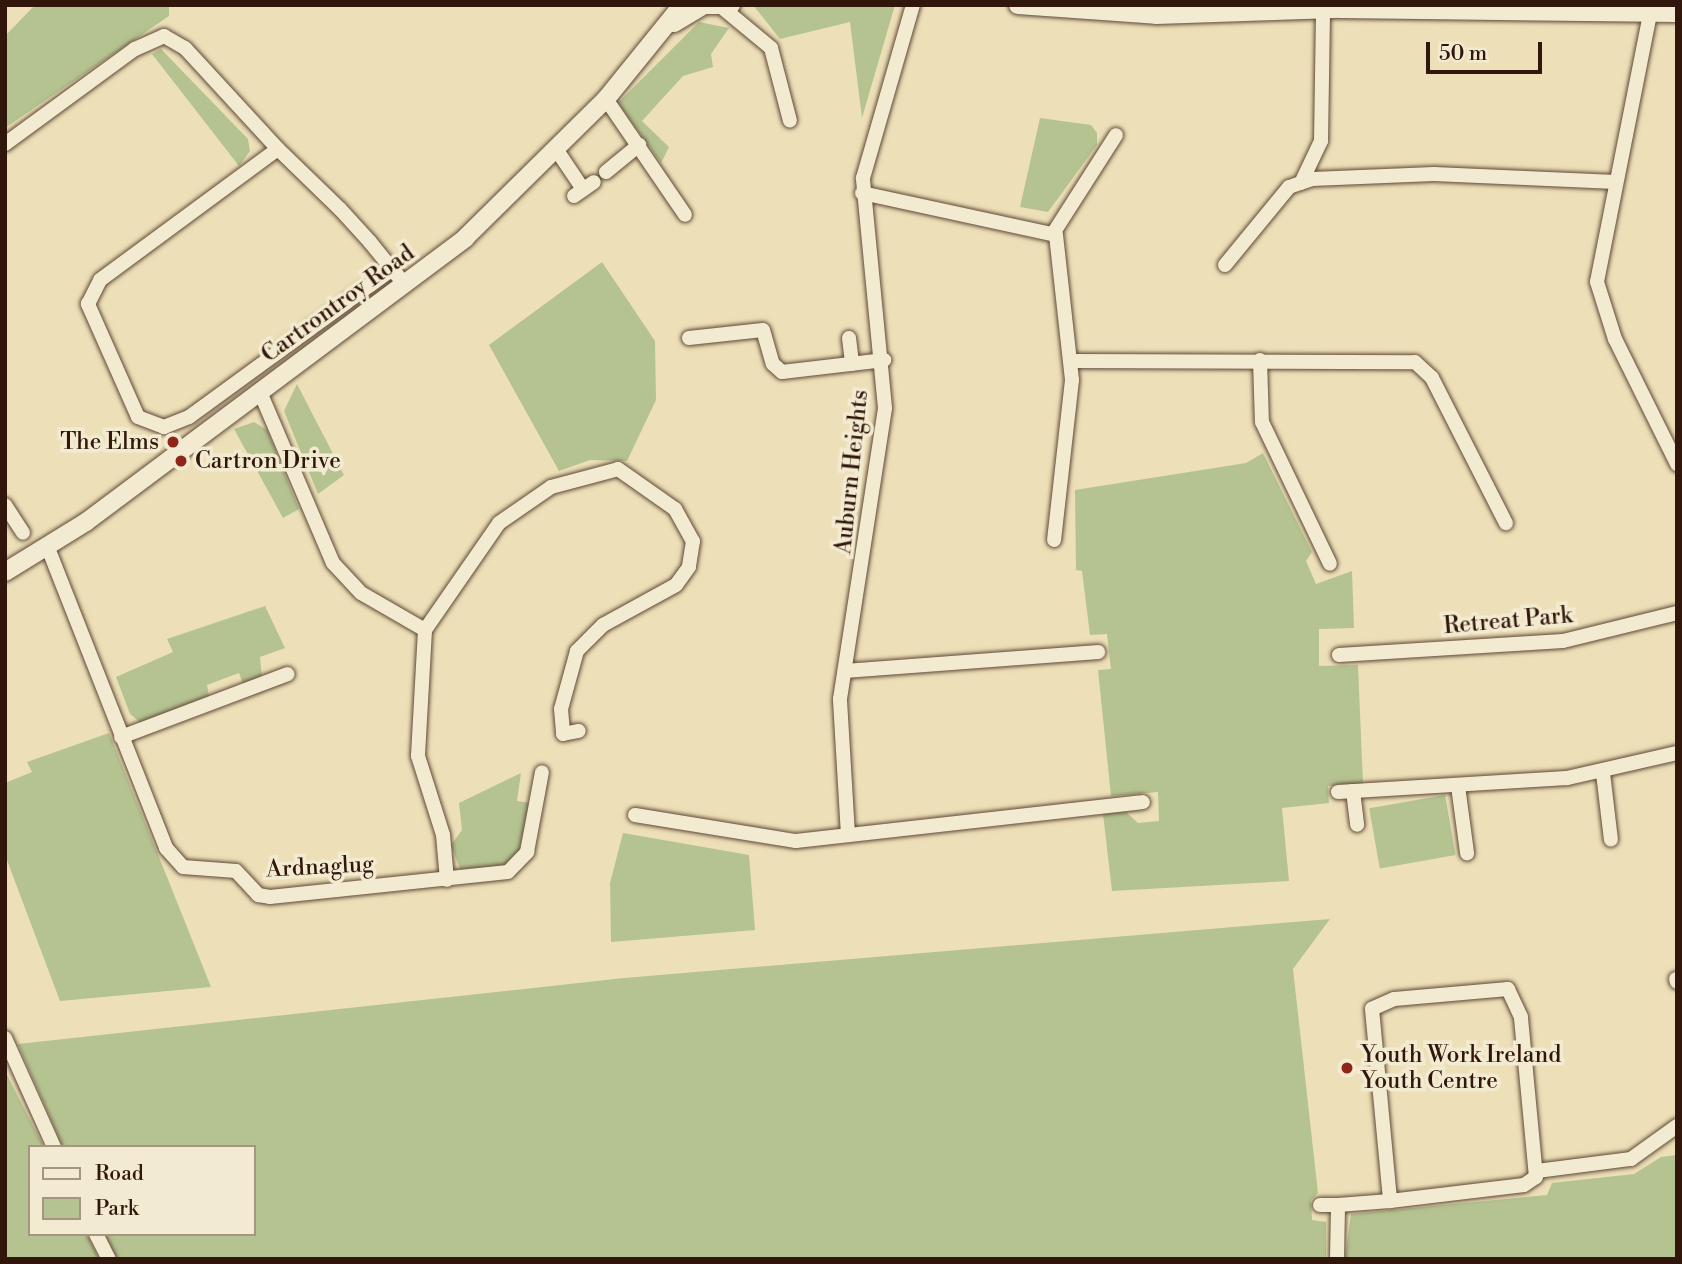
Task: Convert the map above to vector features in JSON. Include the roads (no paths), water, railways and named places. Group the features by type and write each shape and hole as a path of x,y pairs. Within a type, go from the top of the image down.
{"street":[{"name":"Cartrontroy Road","path":"5,572 48,548 406,285 465,238 606,99 682,5"},
{"name":"Cartrontroy Road","path":"662,31 705,5"},
{"path":"705,5 732,7 773,54 790,121"},
{"name":"Auburn Heights","path":"848,835 839,709 878,476 884,360 862,193 913,5"},
{"path":"1018,5 1189,10 1677,13"},
{"path":"1301,183 1321,141 1323,9"},
{"path":"1650,14 1597,292 1677,464"},
{"path":"5,144 135,49 164,36 185,48 406,285"},
{"path":"606,99 685,215"},
{"path":"1054,540 1072,361 1054,232 1116,135"},
{"path":"556,149 589,185 639,145"},
{"path":"278,149 100,281 90,295 90,314 141,422 164,428 189,417 392,269"},
{"path":"1225,265 1289,187 1301,183 1434,174 1616,182"},
{"path":"862,193 1054,232"},
{"path":"689,338 757,328 782,372 884,360"},
{"path":"849,338 852,364"},
{"path":"1072,361 1396,359 1421,365 1506,523"},
{"path":"1260,360 1262,422 1330,564"},
{"path":"260,392 333,563 361,593 425,630"},
{"path":"447,880 438,814 418,757 425,630 486,539 530,497 605,469 654,490 682,517 692,559 676,585 603,625 577,651 561,709 563,734 579,732"},
{"path":"5,505 23,533"},
{"name":"Ardnaglug","path":"48,548 166,848 183,867 236,871 261,897 502,873 520,864 542,772"},
{"name":"Retreat Park","path":"1339,655 1563,641 1677,613"},
{"path":"845,671 1098,652"},
{"path":"121,737 288,674"},
{"path":"1357,825 1346,791 1458,786 1603,773 1677,753"},
{"path":"1603,773 1611,840"},
{"path":"1458,786 1467,853"},
{"path":"635,815 774,841 1143,802"},
{"path":"1390,1200 1370,1016 1378,1003 1394,999 1497,987 1511,992 1523,1030 1538,1171"},
{"path":"5,1038 53,1145"},
{"path":"1320,1205 1524,1185 1538,1171 1625,1161 1677,1126"},
{"path":"1337,1259 1338,1205"},
{"path":"97,1236 109,1259"}],"place":[{"name":"The Elms","path":"173,442"},
{"name":"Cartron Drive","path":"181,461"},
{"name":"Youth Work Ireland Youth Centre","path":"1347,1068"}]}
